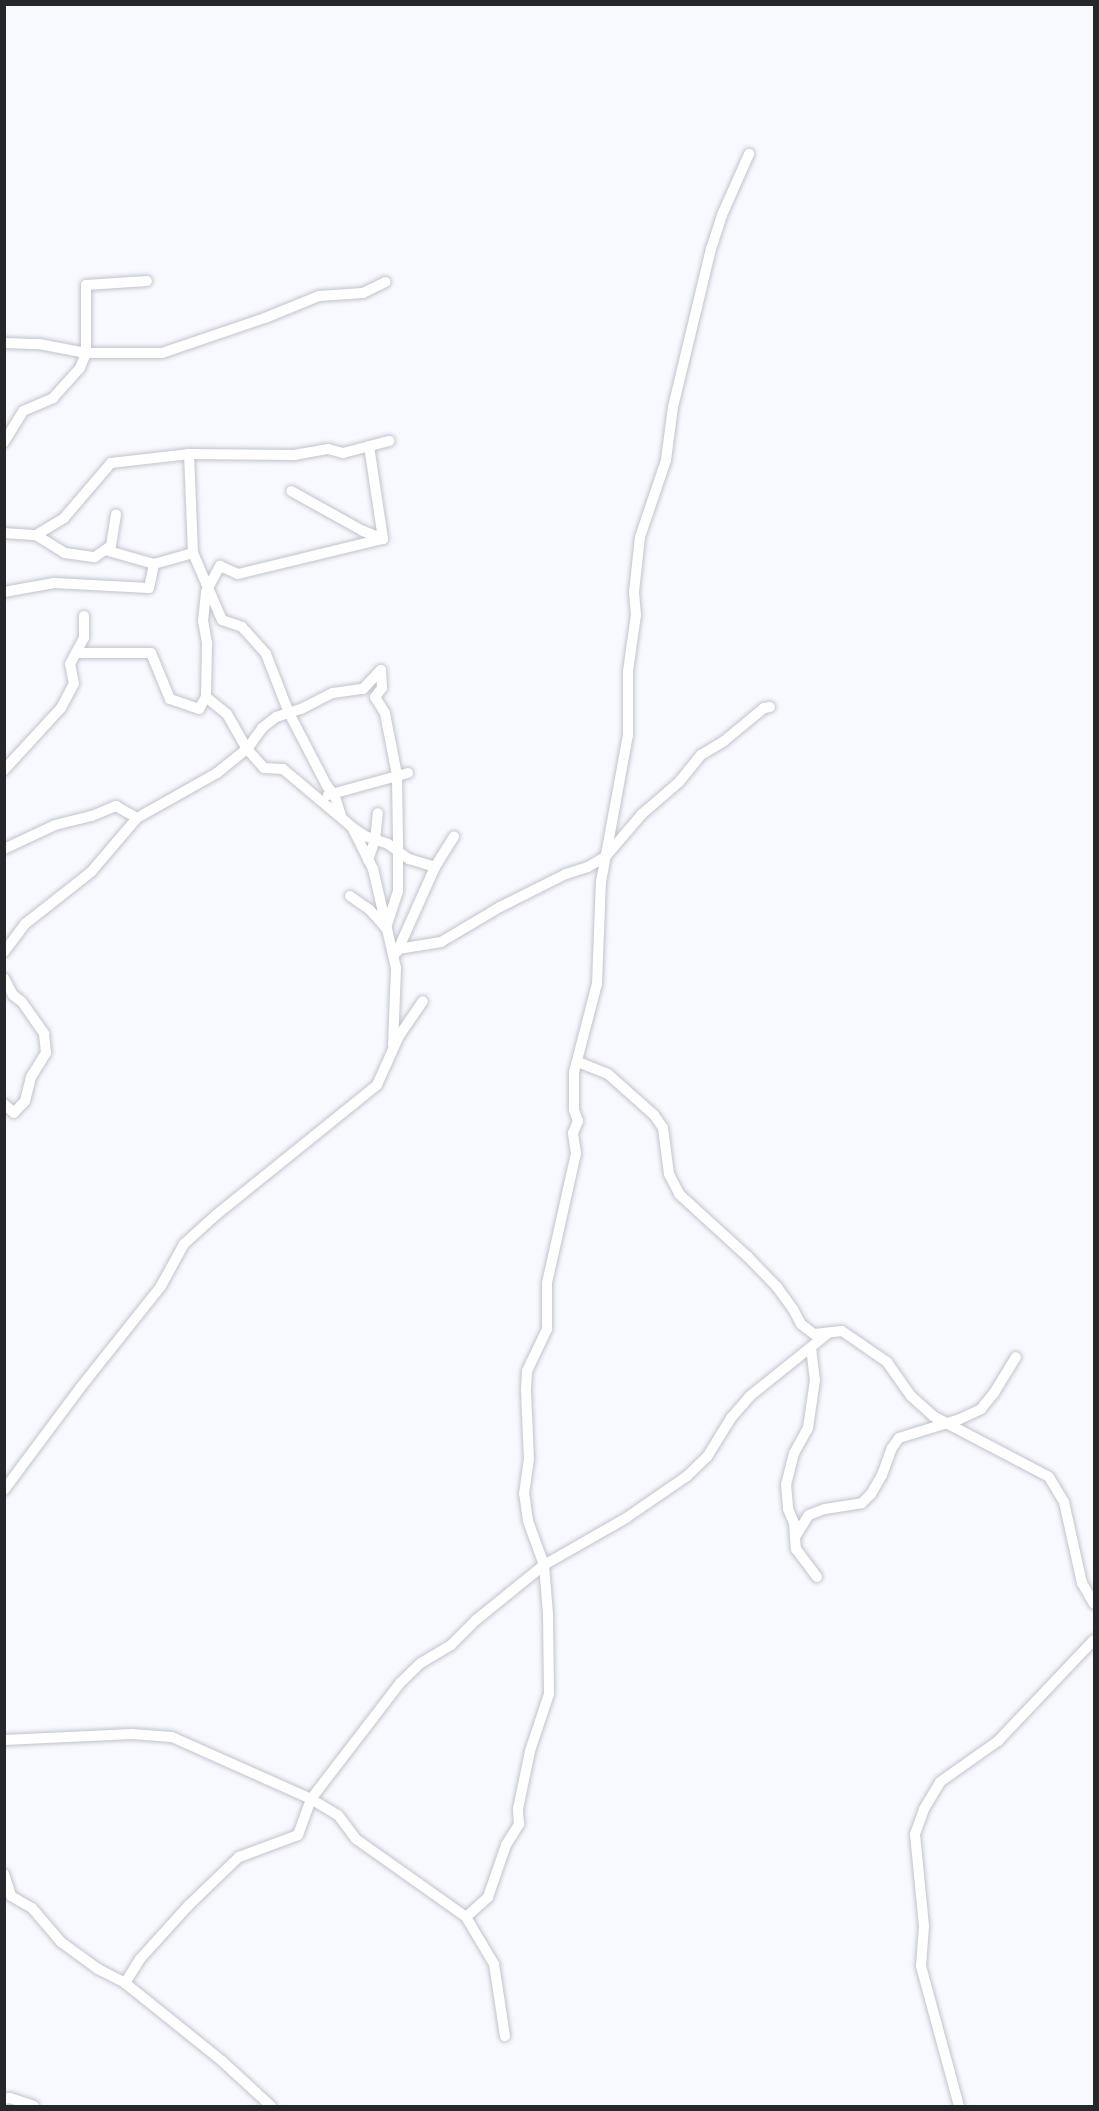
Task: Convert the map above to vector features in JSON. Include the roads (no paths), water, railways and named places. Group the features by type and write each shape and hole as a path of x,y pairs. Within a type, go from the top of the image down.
{"street":[{"path":"465,1917 488,1897 506,1845 519,1824 518,1809 530,1751 549,1694 548,1614 544,1565 528,1521 524,1494 529,1461 527,1371 547,1329 546,1283 576,1153 573,1133 578,1121 574,1110 574,1072 597,984 599,904 628,735 628,671 636,615 634,592 640,537 666,460 673,407 711,249 749,154"},
{"path":"4,442 23,411 53,398 80,368 86,353 86,285 147,281"},
{"path":"4,343 39,344 86,353 162,353 265,318 319,296 363,293 386,282"},
{"path":"36,536 64,518 111,464 189,454 294,455 328,449 343,453 389,441"},
{"path":"369,446 383,539"},
{"path":"189,454 194,553 208,589 222,620 242,627 266,654 289,713 322,777 334,794 342,819"},
{"path":"291,491 363,531 383,539"},
{"path":"4,533 36,536 65,553 95,557 111,546 116,514"},
{"path":"76,653 151,653 170,699 199,709 206,697 207,642 203,621 208,589 220,566 238,574 383,539"},
{"path":"105,550 154,564 194,553"},
{"path":"4,592 54,583 149,588 154,564"},
{"path":"4,770 61,708 74,684 70,664 84,638 84,616"},
{"path":"4,952 25,924 91,872 137,818 217,773 247,749 262,728 276,717 333,693 363,688 381,669 382,688 375,697 385,714 402,774 398,892 386,928"},
{"path":"206,697 227,714 247,749 264,768 283,769 352,827 399,851 409,859 435,867"},
{"path":"398,949 441,942 500,907 566,874 588,867 606,856 642,814 679,782 701,755 770,706"},
{"path":"316,798 402,774"},
{"path":"4,849 55,825 92,816 116,806 137,818"},
{"path":"369,860 375,840 378,813"},
{"path":"352,827 374,869 396,968"},
{"path":"393,1049 398,949 435,867 454,837"},
{"path":"350,896 370,910 386,928"},
{"path":"4,978 13,995 22,1002 44,1034 46,1053 31,1077 25,1101 14,1113 4,1104"},
{"path":"4,1490 80,1388 161,1286 184,1244 216,1215 377,1084 393,1049 423,1001"},
{"path":"578,1062 608,1074 654,1115 663,1128 669,1174 679,1194 747,1256 777,1287 801,1324 814,1334 842,1331 887,1362 911,1396 933,1416 1049,1477 1064,1502 1082,1583 1095,1604"},
{"path":"125,1983 140,1959 188,1906 239,1857 298,1835 311,1800 400,1683 421,1663 451,1645 476,1620 544,1565 626,1518 687,1476 707,1457 731,1418 750,1396 827,1334"},
{"path":"811,1348 815,1380 808,1428 794,1453 786,1484 796,1549 817,1577"},
{"path":"795,1537 809,1515 825,1509 862,1503 877,1484 892,1448 899,1438 960,1419 981,1408 994,1393 1016,1357"},
{"path":"959,2106 921,1966 924,1926 915,1834 924,1809 940,1782 998,1740 1095,1640"},
{"path":"4,1740 132,1734 172,1737 311,1800 338,1815 356,1839 465,1917 494,1964 505,2036"},
{"path":"4,1874 11,1896 32,1908 60,1942 98,1969 125,1983 222,2061 270,2106"},
{"path":"4,2099 10,2098 34,2106"}]}
